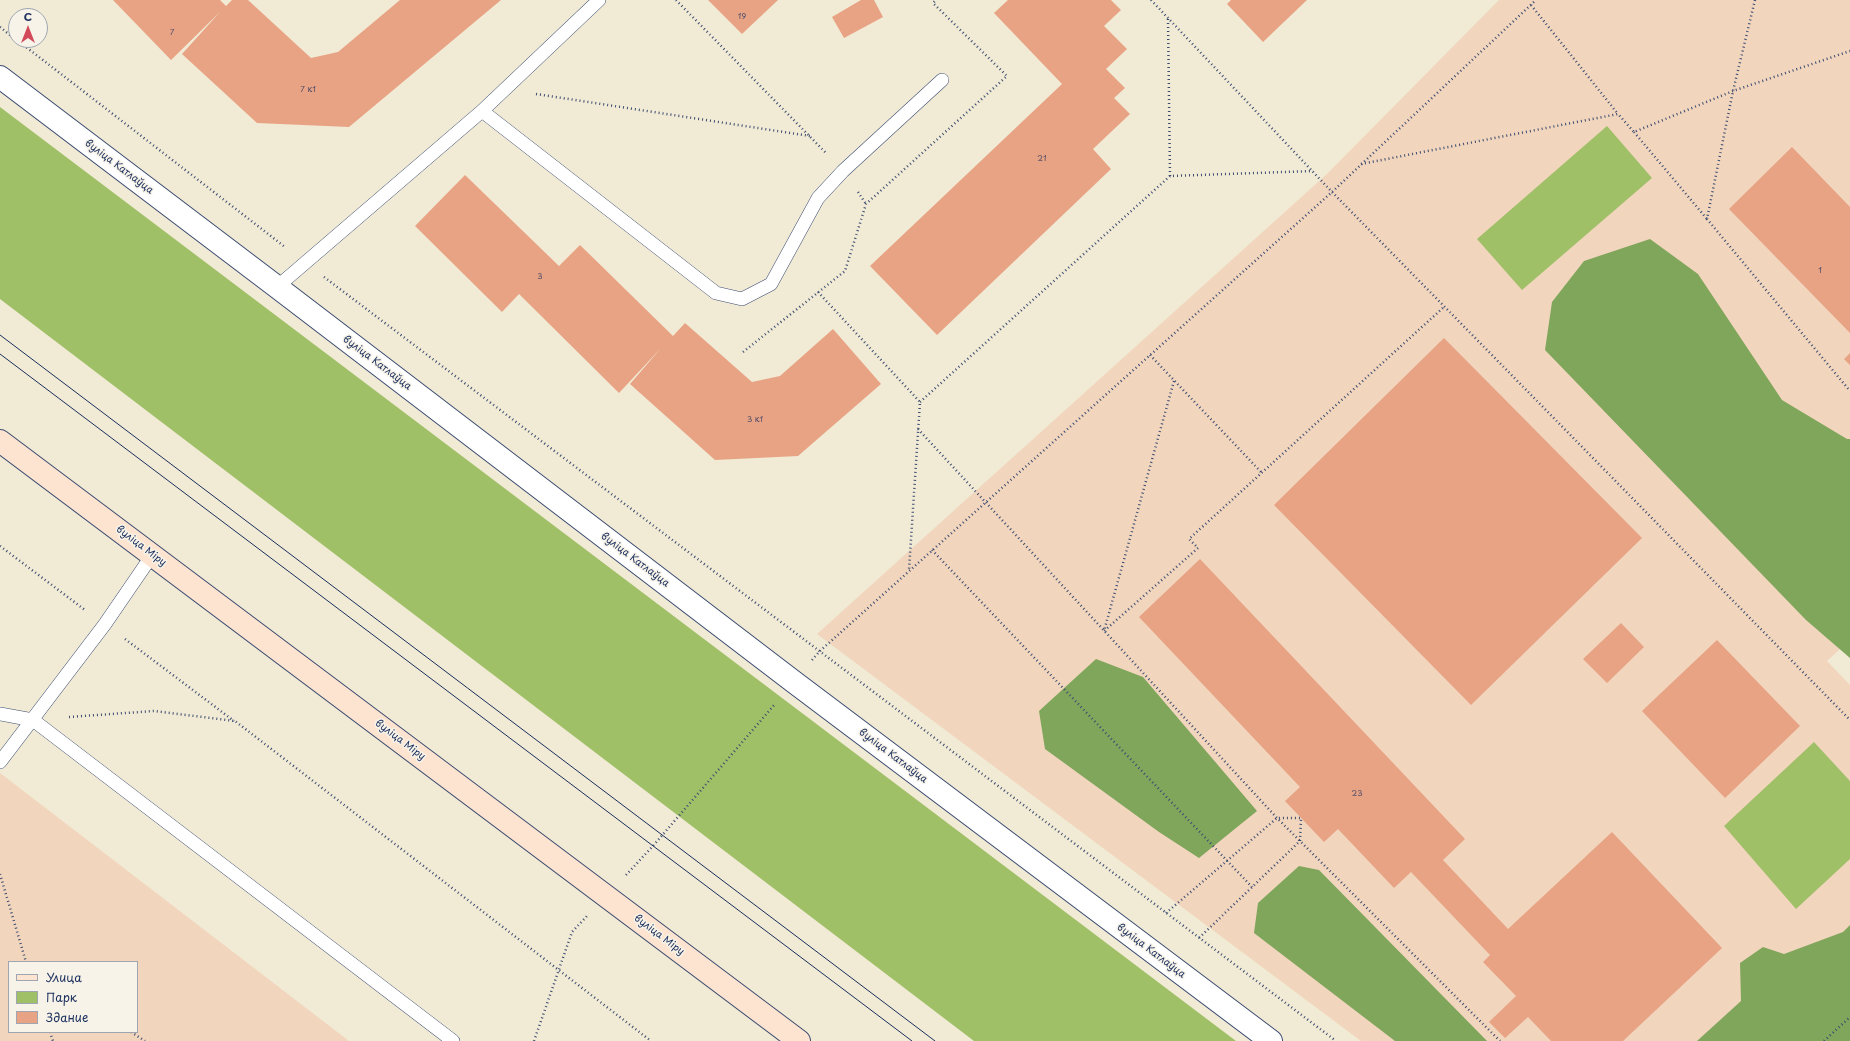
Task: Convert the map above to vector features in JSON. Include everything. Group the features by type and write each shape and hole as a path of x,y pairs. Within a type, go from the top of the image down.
{"main road":[{"name":"вуліца Міру","path":"0,441 153,554 799,1041"}],"street":[{"name":"вуліца Катлаўца","path":"0,78 277,287 794,682 1271,1041"}],"lane":[{"path":"277,287 482,111 599,0"},
{"path":"482,111 716,293 742,299 771,284 818,198 843,170 942,80"},
{"path":"0,762 105,624 153,554"},
{"path":"0,714 33,720 453,1041"}],"path":[{"path":"676,0 843,170 866,204"},
{"path":"744,352 845,271 866,204 1007,76 933,3 936,0"},
{"path":"1151,0 1313,170 1332,192 1850,720"},
{"path":"534,1041 572,932 653,846 820,651 1332,192 1536,0"},
{"path":"1707,219 1733,91 1755,0"},
{"path":"1531,5 1618,114 1850,391"},
{"path":"1168,18 1170,176"},
{"path":"0,27 8,34"},
{"path":"26,48 306,263 1336,1041"},
{"path":"1634,132 1733,91 1850,51"},
{"path":"505,89 810,136"},
{"path":"1361,164 1618,114"},
{"path":"909,570 920,402 1170,176 1313,170"},
{"path":"818,292 920,402"},
{"path":"1104,631 1198,548 1189,540 1445,306"},
{"path":"1150,355 1262,473"},
{"path":"1104,631 1174,381"},
{"path":"918,429 1278,818 1500,1041"},
{"path":"932,550 1252,887"},
{"path":"33,720 154,711 235,722 651,1041"},
{"path":"1166,913 1278,818 1301,818 1300,841 1199,938"},
{"path":"0,874 26,961"},
{"path":"1824,1041 1850,1017"},
{"path":"133,1033 145,1041"}],"shaded area":[{"path":"1499,0 1850,0 1850,640 1827,661 1850,685 1850,987 1792,1041 1361,1041 817,634 1327,174"},
{"path":"0,773 349,1041 0,1041"}],"green space":[{"path":"0,107 1236,1041 974,1041 0,299"},
{"path":"1607,126 1652,178 1522,290 1477,239"},
{"path":"1650,239 1698,274 1782,400 1847,439 1850,439 1850,658 1806,620 1545,350 1552,302 1584,261"},
{"path":"1096,659 1143,677 1257,811 1199,858 1159,832 1045,749 1039,711"},
{"path":"1814,742 1850,781 1850,859 1796,909 1724,826"},
{"path":"1299,866 1319,870 1487,1041 1395,1041 1254,933 1258,903"},
{"path":"1850,925 1850,1041 1697,1041 1741,1001 1740,963 1763,947 1784,954 1843,932"}],"building":[{"path":"113,0 220,0 226,6 232,0 248,0 311,58 338,52 400,0 501,0 349,127 257,123 182,54 220,12 171,60"},
{"path":"708,0 778,0 742,34"},
{"path":"861,0 874,0 883,17 844,38 832,17"},
{"path":"1008,0 1111,0 1121,10 1104,26 1127,49 1106,69 1125,88 1114,98 1130,114 1093,149 1111,169 937,335 870,266 1062,84 994,13"},
{"path":"1231,0 1307,0 1263,42 1227,4"},
{"path":"1792,147 1850,207 1850,333 1729,209"},
{"path":"465,175 559,266 580,245 673,336 685,323 752,382 780,376 833,329 881,384 798,456 715,460 630,384 661,348 619,393 519,294 502,312 415,226"},
{"path":"1444,338 1642,538 1471,705 1274,505"},
{"path":"1850,353 1850,365 1844,359"},
{"path":"1200,559 1465,839 1443,860 1508,929 1612,832 1722,948 1623,1041 1551,1041 1528,1017 1505,1038 1489,1022 1516,996 1483,962 1490,955 1411,872 1394,888 1338,829 1324,842 1285,801 1300,787 1139,617"},
{"path":"1621,623 1644,647 1607,683 1583,659"},
{"path":"1717,640 1800,726 1725,798 1642,711"}],"tram line":[{"path":"0,335 935,1041"},
{"path":"0,354 912,1041"}]}
